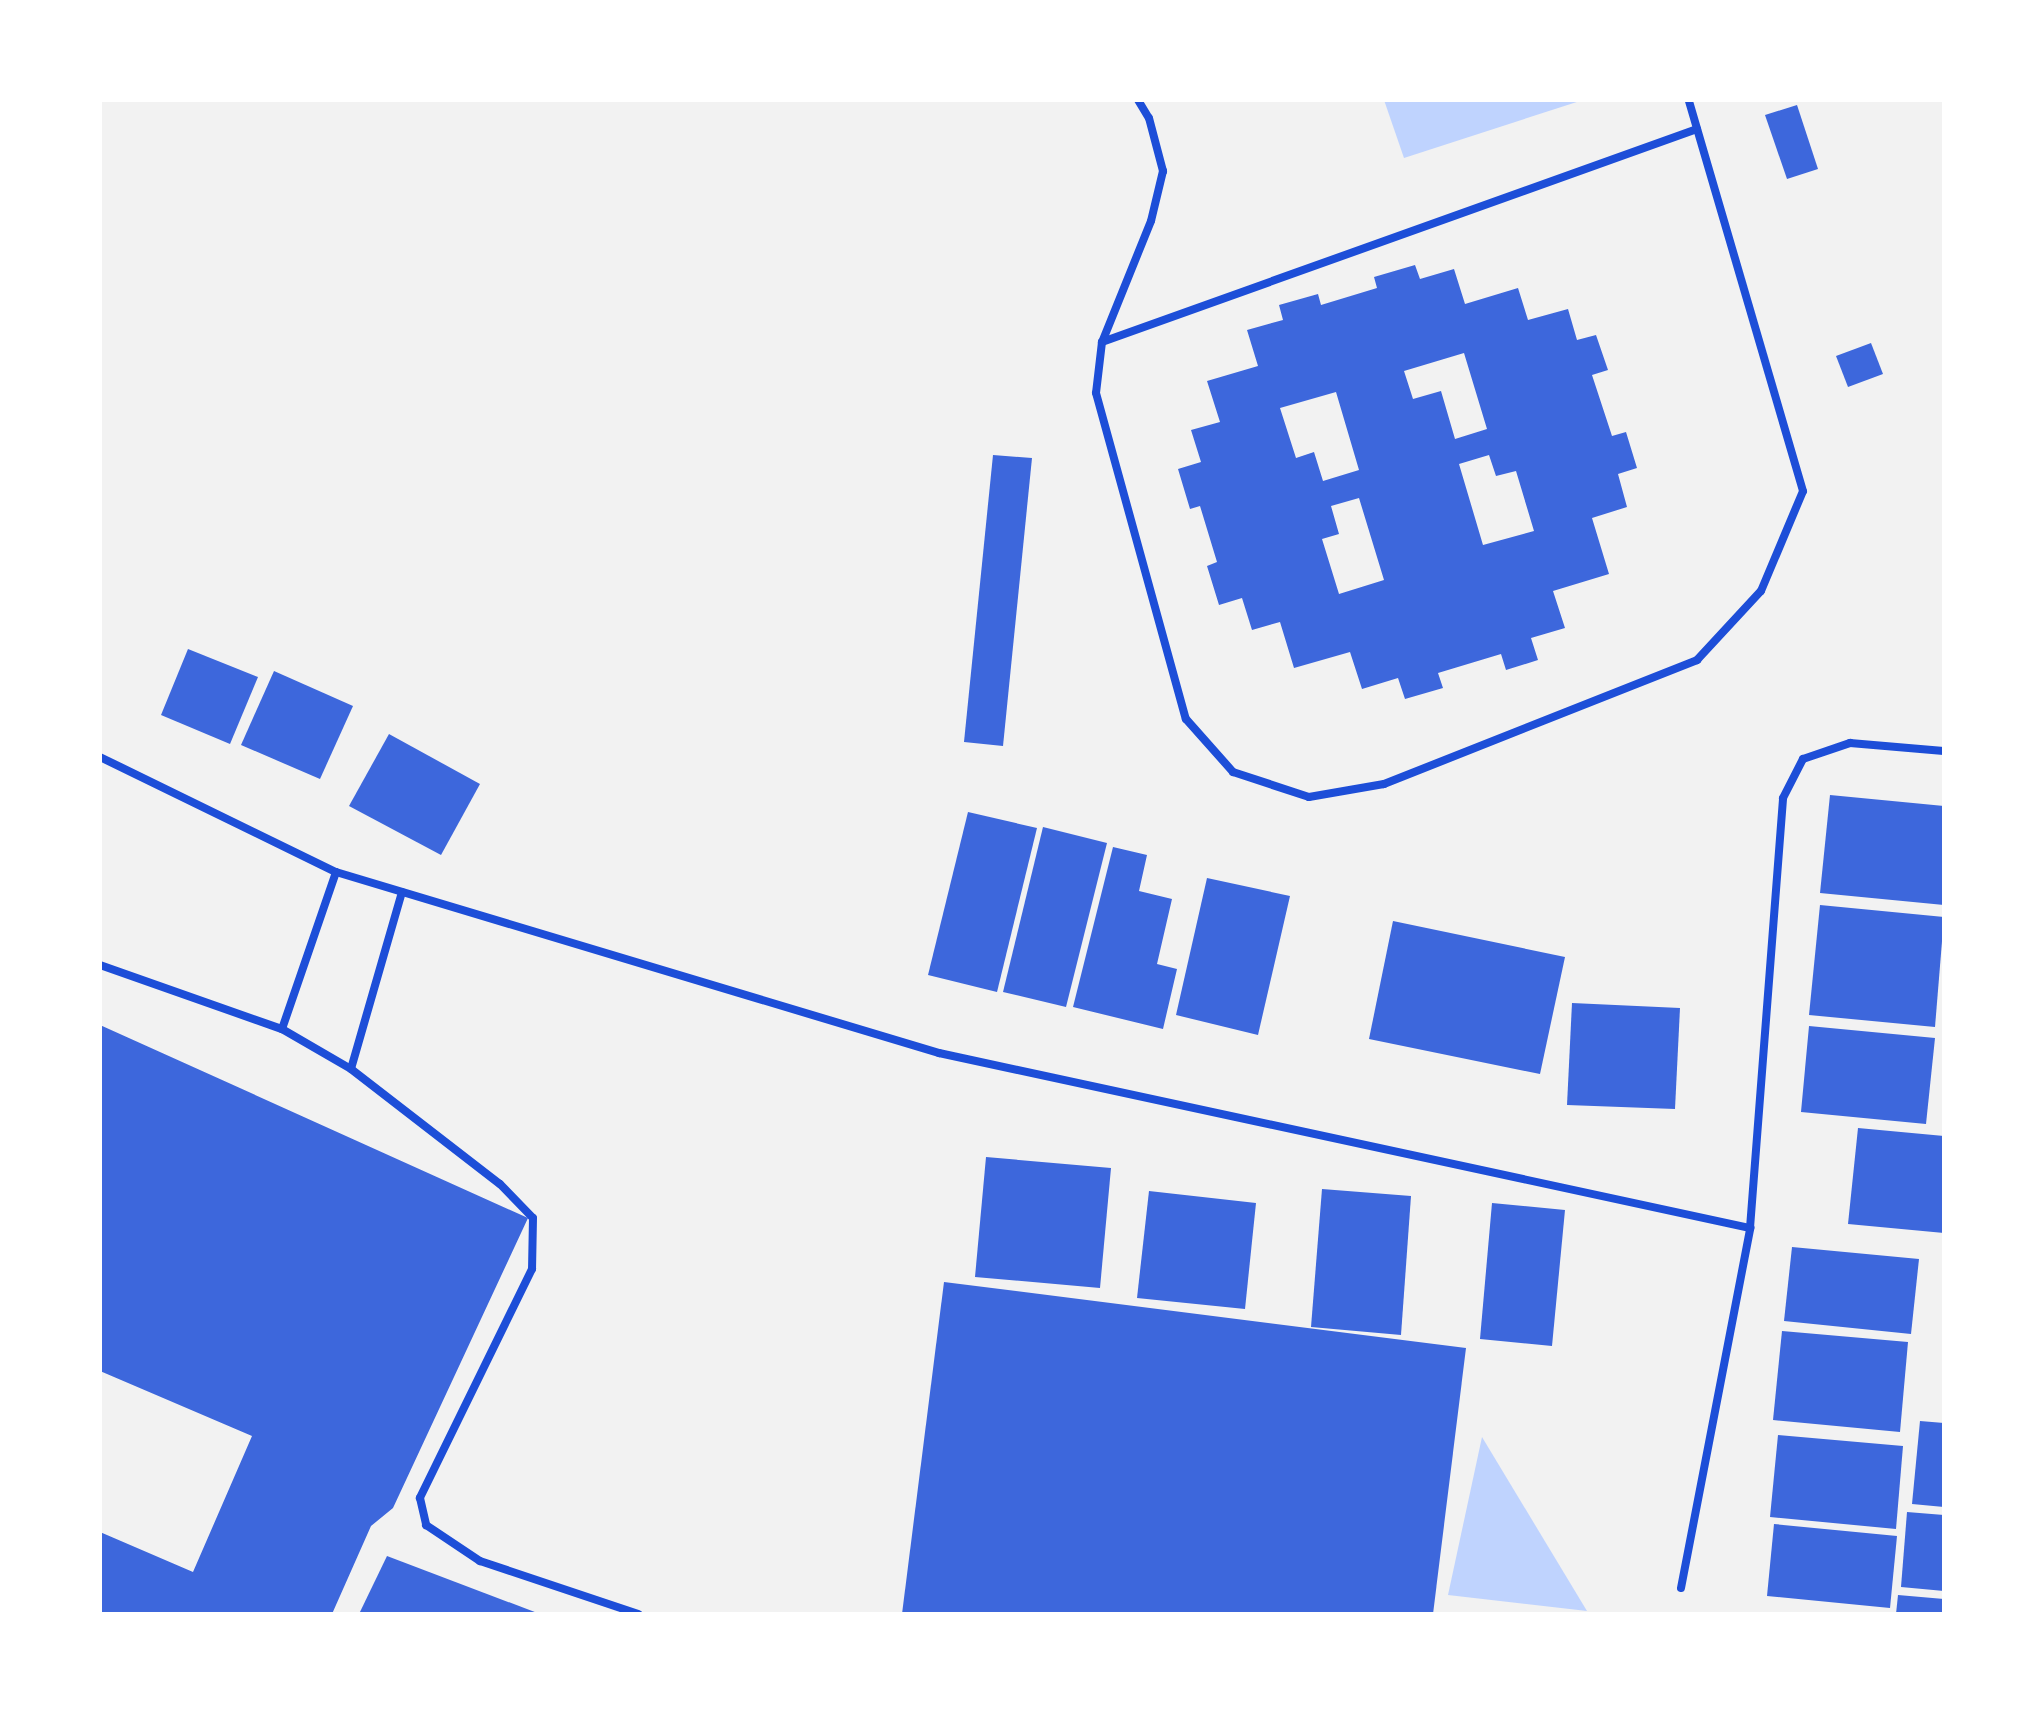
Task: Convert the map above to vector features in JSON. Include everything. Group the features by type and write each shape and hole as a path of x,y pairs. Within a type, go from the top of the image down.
{"street":[{"path":"1138,100 1149,118 1163,171 1151,221 1102,342 1096,393 1186,719 1233,772 1309,797 1384,784 1697,660 1761,591 1803,491 1689,100"},
{"path":"1102,342 1697,129"},
{"path":"1681,1588 1750,1228 1783,798 1803,759 1850,743 1944,751"},
{"path":"100,757 336,872 939,1053 1750,1228"},
{"path":"282,1029 336,872"},
{"path":"351,1069 402,892"},
{"path":"100,965 282,1029 351,1069 500,1184 533,1218 532,1269 420,1498 426,1525 480,1561 638,1614"}],"water":[{"path":"1384,100 1583,100 1404,158"},
{"path":"1482,1437 1587,1611 1448,1595"}],"building":[{"path":"1797,105 1818,169 1787,179 1765,115"},
{"path":"1415,265 1420,279 1454,269 1465,304 1518,288 1528,320 1568,309 1577,340 1596,335 1608,370 1592,375 1612,436 1626,432 1637,468 1618,474 1627,507 1592,518 1609,574 1553,591 1565,628 1531,638 1538,660 1506,670 1501,654 1438,673 1443,688 1405,699 1398,678 1362,689 1350,652 1294,668 1280,622 1252,630 1242,598 1219,605 1207,566 1217,562 1200,506 1190,509 1178,469 1201,462 1191,430 1220,422 1207,381 1258,366 1247,330 1283,320 1279,305 1318,294 1321,305 1377,288 1374,277","holes":["1464,353 1487,429 1455,439 1441,391 1413,399 1404,371","1336,392 1359,470 1323,481 1314,452 1296,458 1280,408","1489,455 1496,476 1516,471 1534,531 1483,545 1459,464","1359,498 1384,580 1339,594 1322,539 1339,534 1331,506"]},
{"path":"1871,343 1883,374 1848,387 1836,356"},
{"path":"993,455 1032,458 1003,746 964,742"},
{"path":"188,649 258,677 230,744 161,715"},
{"path":"274,671 353,706 320,779 241,745"},
{"path":"389,734 480,784 441,855 349,806"},
{"path":"1830,795 1944,806 1944,905 1820,893"},
{"path":"968,812 1037,828 997,992 928,975"},
{"path":"1043,827 1107,843 1066,1007 1003,992"},
{"path":"1113,847 1147,855 1139,891 1172,899 1157,964 1177,969 1163,1029 1073,1007"},
{"path":"1207,878 1290,896 1258,1035 1176,1015"},
{"path":"1820,905 1944,917 1935,1027 1809,1015"},
{"path":"1393,921 1565,957 1540,1074 1369,1039"},
{"path":"1572,1003 1680,1008 1675,1109 1567,1105"},
{"path":"100,1025 528,1218 393,1508 371,1526 332,1614 100,1614 100,1532 193,1572 252,1436 100,1371"},
{"path":"1809,1026 1935,1038 1926,1124 1801,1112"},
{"path":"1858,1128 1944,1136 1944,1233 1848,1224"},
{"path":"986,1157 1111,1168 1100,1288 975,1277"},
{"path":"1322,1189 1411,1196 1401,1335 1311,1327"},
{"path":"1149,1191 1256,1203 1245,1309 1137,1298"},
{"path":"1492,1203 1565,1210 1552,1346 1480,1339"},
{"path":"1792,1247 1919,1259 1911,1334 1784,1321"},
{"path":"944,1282 1466,1348 1433,1614 902,1614"},
{"path":"1782,1331 1908,1342 1900,1432 1773,1420"},
{"path":"1920,1421 1944,1423 1944,1507 1912,1504"},
{"path":"1778,1435 1903,1446 1896,1529 1770,1517"},
{"path":"1907,1512 1944,1515 1944,1591 1901,1587"},
{"path":"1774,1524 1897,1536 1890,1608 1767,1596"},
{"path":"387,1556 540,1614 359,1614"},
{"path":"1898,1595 1944,1599 1944,1614 1896,1614"}]}
